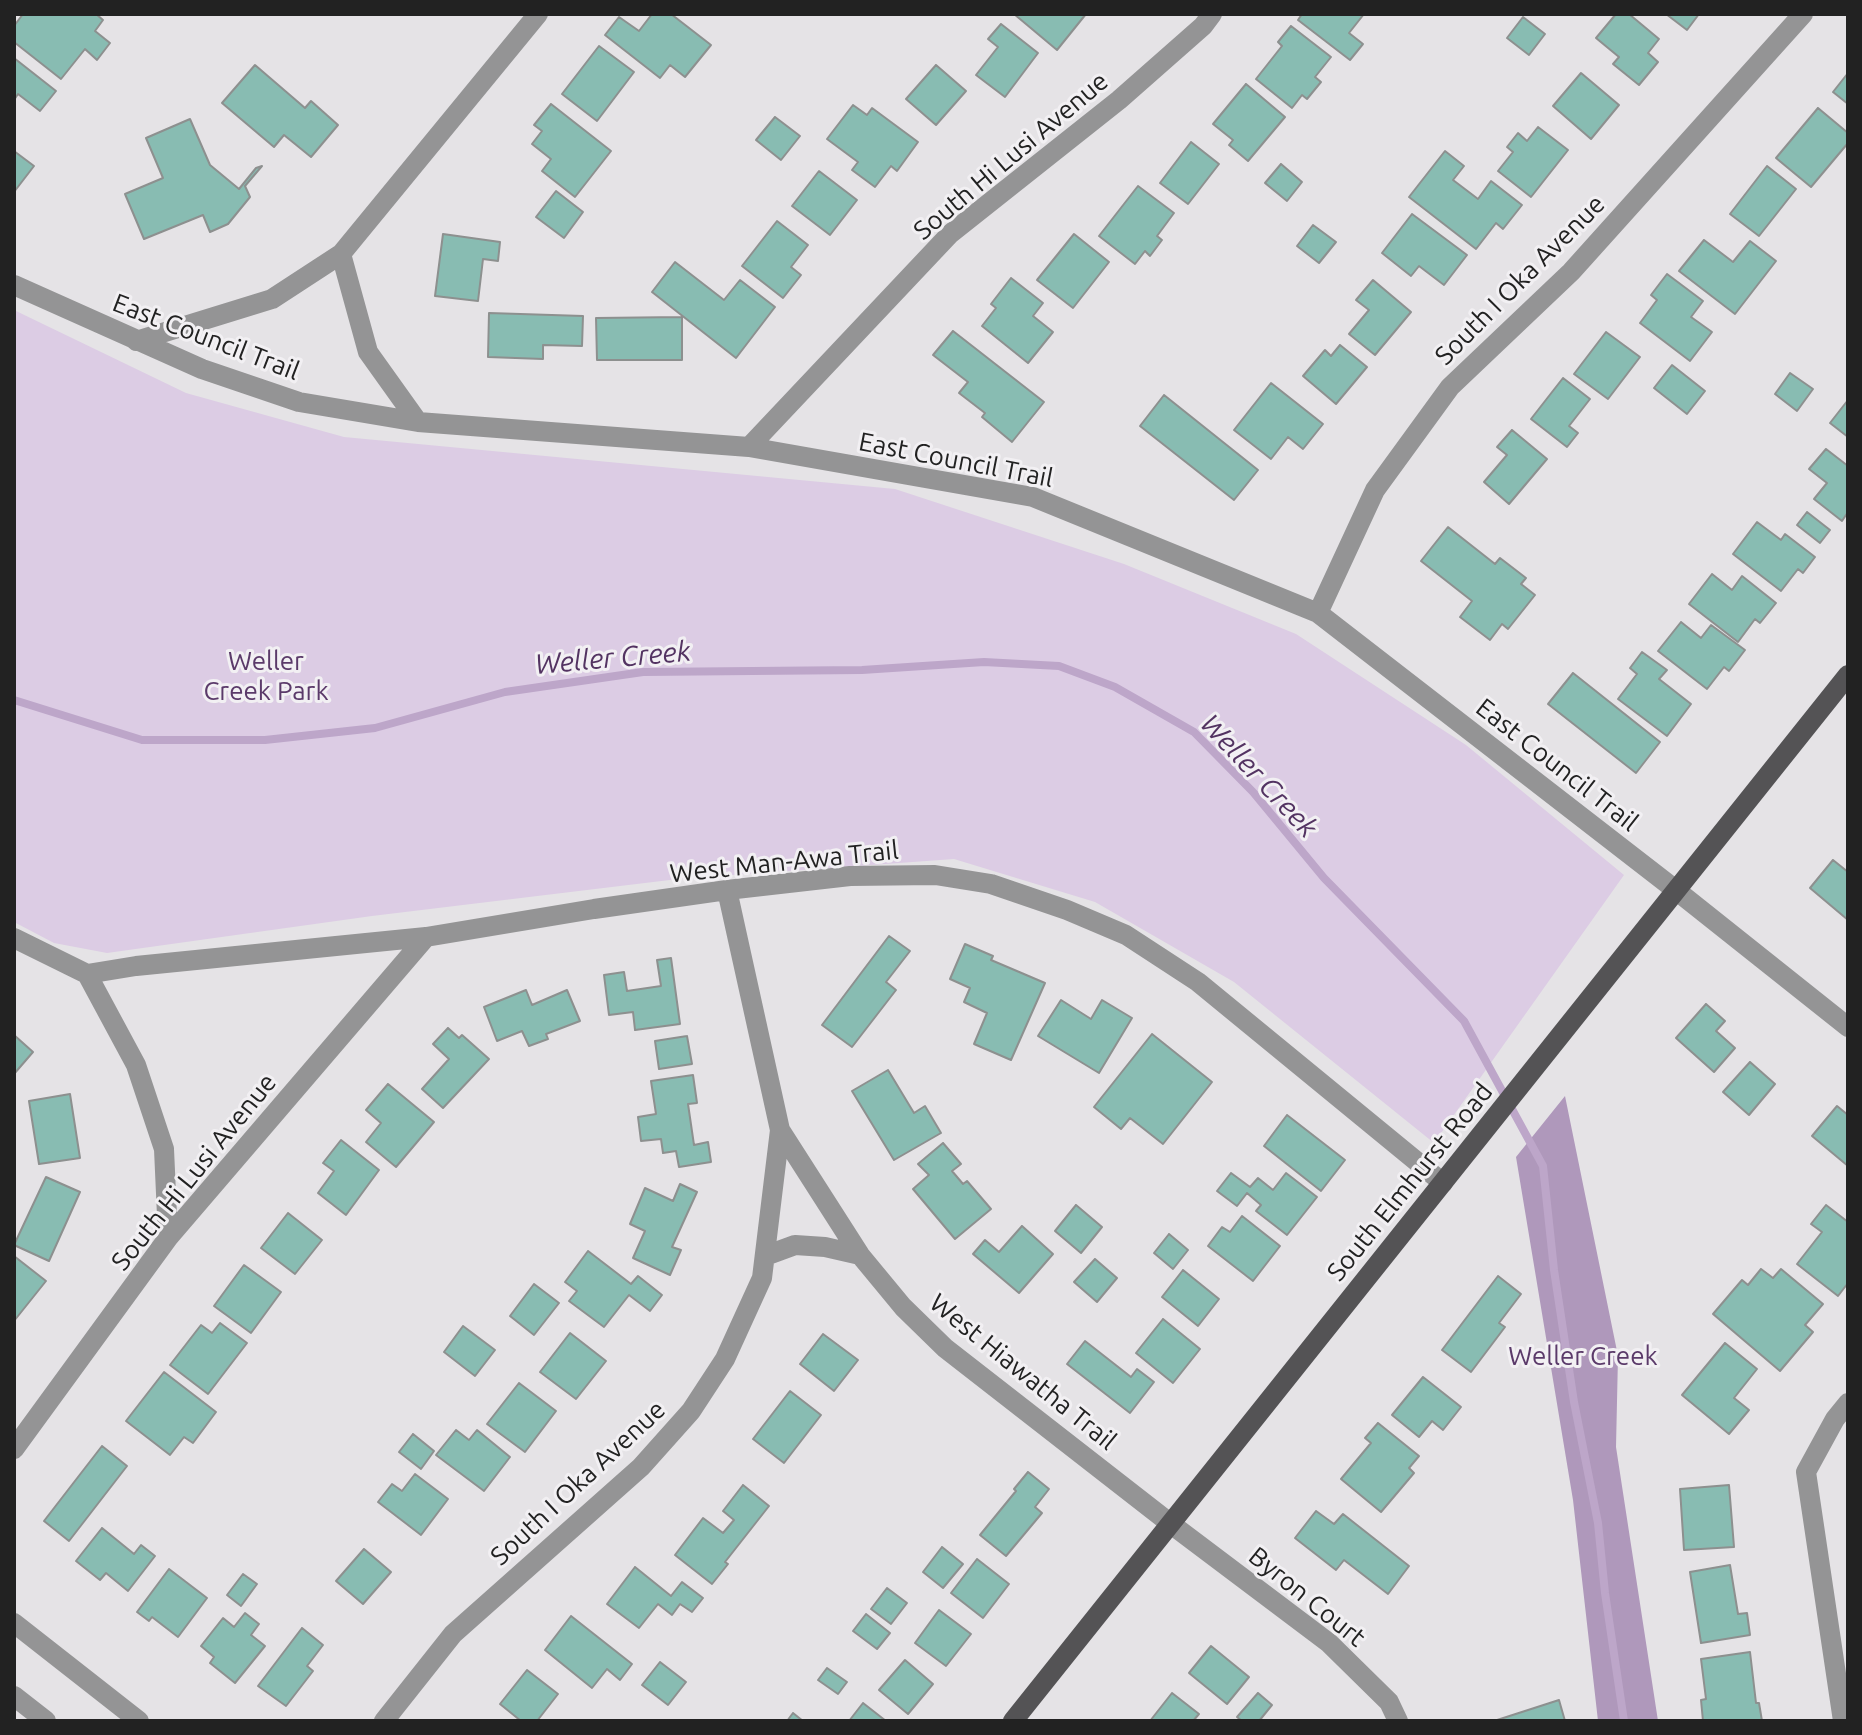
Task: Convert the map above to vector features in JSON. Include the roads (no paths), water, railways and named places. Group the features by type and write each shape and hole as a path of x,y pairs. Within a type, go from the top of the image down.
{"main road":[{"name":"South Elmhurst Road","path":"1013,1721 1848,675"}],"street":[{"path":"136,341 272,299 341,254 538,14"},
{"name":"South Hi Lusi Avenue","path":"749,447 950,234 1119,100 1203,26 1212,14"},
{"name":"South I Oka Avenue","path":"1318,613 1375,490 1450,387 1571,272 1803,14"},
{"path":"341,254 368,352 418,422"},
{"name":"East Council Trail","path":"14,285 202,369 299,402 418,422 749,447 1033,497 1318,613 1848,1027"},
{"name":"West Man-Awa Trail","path":"87,974 136,966 426,937 727,890 850,876 935,875 991,884 1067,910 1126,935 1198,982 1443,1183"},
{"name":"West Hiawatha Trail","path":"727,890 780,1130 860,1255 903,1307 945,1348 1171,1524"},
{"name":"South Hi Lusi Avenue","path":"14,1449 168,1238 426,937"},
{"path":"14,938 87,974 136,1065 164,1149 168,1238"},
{"name":"South I Oka Avenue","path":"384,1721 453,1634 641,1467 691,1411 725,1359 762,1278 780,1130"},
{"path":"765,1256 795,1245 825,1247 860,1255"},
{"path":"1843,1721 1806,1472 1835,1419 1848,1403"},
{"name":"Byron Court","path":"1171,1524 1329,1643 1389,1702 1398,1721"},
{"path":"14,1623 139,1721"},
{"path":"14,1696 46,1721"}],"waterway":[{"name":"Weller Creek","path":"14,700 142,740 265,740 375,728 505,692 643,672 862,670 984,662 1059,666 1115,687 1194,732 1253,792 1324,878 1464,1021 1543,1166 1554,1270 1574,1402 1598,1523 1624,1721"}],"park label":[{"name":"Weller Creek Park","path":"266,676"}]}
